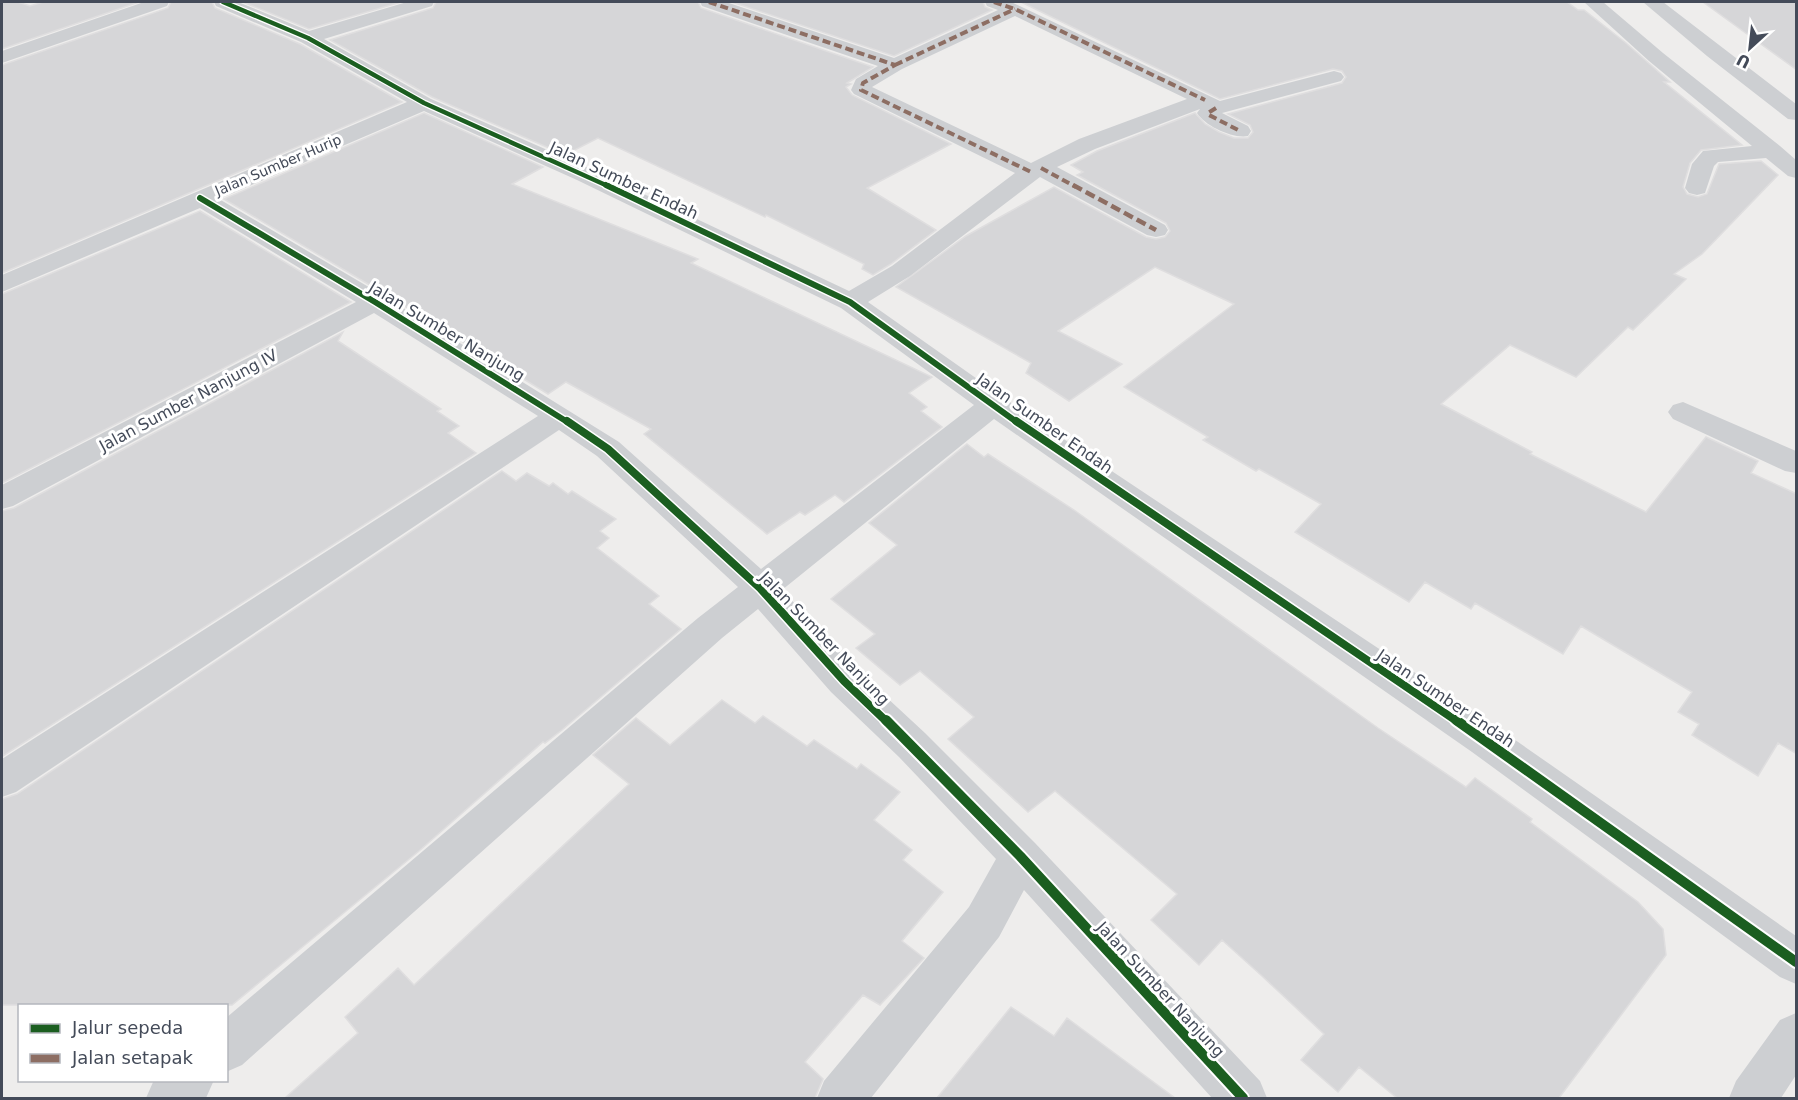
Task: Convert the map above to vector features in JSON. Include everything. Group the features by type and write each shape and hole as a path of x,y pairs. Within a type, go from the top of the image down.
{"street":[{"path":"2,57 160,2"},
{"name":"Jalan Sumber Endah","path":"223,2 308,38 424,103 585,175 850,302 993,405 1485,740 1797,962"},
{"path":"308,38 425,2"},
{"path":"709,2 895,65"},
{"path":"1593,2 1656,57 1797,171"},
{"path":"1652,2 1797,114"},
{"path":"1156,230 1036,170 861,90 863,84 1003,4 1211,104"},
{"path":"850,302 902,271 1036,170 1087,144 1211,104 1334,77"},
{"name":"Jalan Sumber Hurip","path":"2,284 424,103"},
{"path":"1211,104 1209,115 1240,131"},
{"path":"1697,188 1703,164 1711,156 1772,151"},
{"name":"Jalan Sumber Nanjung","path":"200,198 375,302 608,449 760,588 843,681 912,745 1020,856 1243,1098"},
{"name":"Jalan Sumber Nanjung IV","path":"2,498 375,302"},
{"path":"228,1047 760,588 993,405"},
{"path":"1683,412 1797,464"},
{"path":"2,780 559,416"},
{"path":"841,1098 984,922 1020,856"},
{"path":"1753,1098 1797,1036"},
{"path":"170,1098 189,1082"}],"building":[{"path":"2,2 18,2 30,6 43,2 139,2 2,49"},
{"path":"171,2 212,2 215,8 300,44 402,102 2,273 2,65 168,8"},
{"path":"243,2 401,2 309,29"},
{"path":"436,2 698,2 701,8 873,67 847,83 851,84 846,87 852,95 951,144 867,188 936,230 873,275 862,269 864,264 766,215 765,217 598,138 565,155 432,97 330,40 433,8"},
{"path":"732,2 983,2 985,7 992,10 894,56"},
{"path":"1021,2 1567,2 1578,10 1584,10 1626,43 1670,82 1664,82 1742,145 1701,150 1690,163 1683,187 1687,194 1698,197 1707,194 1719,164 1761,161 1778,175 1702,254 1674,274 1686,279 1633,330 1628,327 1576,377 1510,345 1441,404 1532,452 1530,454 1646,512 1706,437 1758,461 1751,473 1797,494 1797,754 1778,743 1758,776 1692,735 1699,724 1678,712 1692,692 1581,626 1563,654 1475,603 1471,609 1425,582 1409,602 1295,532 1321,504 1259,469 1256,471 1203,440 1208,437 1124,387 1234,304 1155,267 1058,331 1122,364 1069,401 1026,373 1031,363 896,287 966,236 1054,187 1146,237 1156,239 1165,237 1170,231 1166,223 1077,175 1083,172 1071,165 1097,151 1195,113 1205,124 1219,132 1234,138 1248,138 1253,132 1250,125 1228,114 1342,83 1346,77 1342,71 1333,69 1220,99"},
{"path":"1703,2 1797,2 1797,70 1758,42"},
{"path":"424,113 543,167 512,184 698,259 691,263 932,377 909,393 927,407 921,411 942,427 844,502 835,495 805,515 800,512 767,534 644,434 651,429 566,382 548,394 224,199"},
{"path":"200,211 351,302 2,483 2,294"},
{"path":"343,332 338,341 441,409 437,411 459,426 448,433 476,453 3,756 2,511 14,508"},
{"path":"967,444 984,457 988,454 1074,510 1378,728 1466,787 1475,778 1532,819 1530,822 1638,902 1663,929 1666,955 1559,1098 1397,1098 1359,1067 1338,1092 1301,1060 1324,1034 1262,976 1222,940 1199,965 1151,920 1177,894 1055,791 1028,812 948,739 974,717 920,671 900,685 856,648 875,634 831,599 897,545 869,523"},
{"path":"502,471 516,481 527,473 549,486 553,483 568,494 572,491 616,519 600,531 609,538 597,548 659,596 649,604 681,629 562,730 545,743 543,742 419,851 232,1005 2,1005 2,799 17,794"},
{"path":"722,700 755,723 763,716 807,746 814,740 857,769 861,764 900,792 874,820 912,850 903,860 943,892 902,941 924,958 880,1005 863,995 805,1062 823,1079 815,1098 285,1098 358,1033 345,1017 398,968 414,985 629,784 593,755 636,718 670,745"},
{"path":"1011,1007 1054,1036 1067,1018 1175,1098 937,1098"}],"marked path":[{"path":"709,2 895,65 863,83 861,90 1031,172"},
{"path":"994,2 1015,9 1205,100"},
{"path":"895,65 1015,9"},
{"path":"1216,108 1208,113 1209,115 1240,131"},
{"path":"1041,168 1156,230"}],"cycle path":[{"path":"223,2 308,38 424,103 585,175 850,302 1033,433 1485,740 1796,962"},
{"path":"200,198 375,302 608,449 760,588 844,681 912,745 1020,856 1243,1098"}]}
